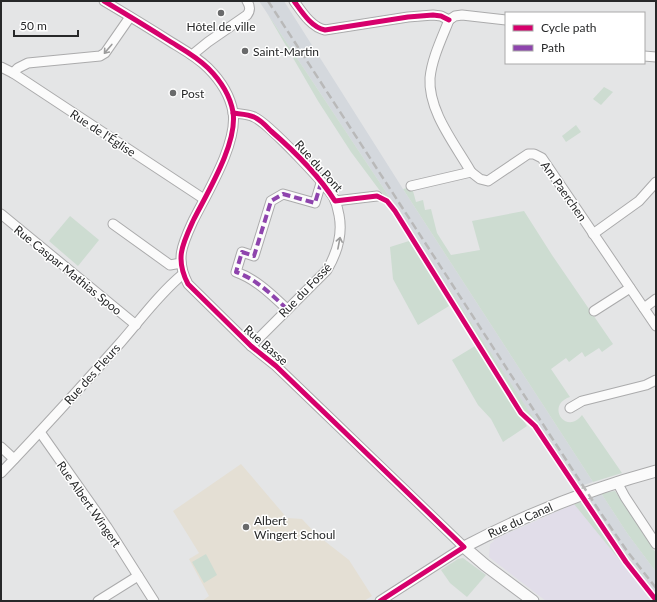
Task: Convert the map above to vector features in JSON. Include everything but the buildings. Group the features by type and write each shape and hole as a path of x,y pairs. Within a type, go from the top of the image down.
{"main road":[{"name":"Rue du Canal","path":"464,547 490,533 578,496 617,482 656,471"},
{"path":"464,547 485,565 533,601"}],"street":[{"path":"104,1 192,55 207,67 221,84 230,101 233,114"},
{"path":"294,1 313,25 319,29 325,30 408,17 441,16 449,20"},
{"path":"192,55 247,15 250,12 249,5"},
{"path":"411,186 471,172 438,116 431,93 430,78 433,63 449,20 455,16 462,15 505,20"},
{"path":"13,73 18,68 28,63 100,56 106,53 130,16"},
{"path":"645,56 656,57"},
{"name":"Rue de l'Église","path":"1,67 13,73 204,199"},
{"name":"Rue du Pont","path":"233,114 249,114 256,117 285,144 321,182 335,201 376,196"},
{"name":"Rue Basse","path":"233,114 233,129 227,150 184,240 180,255 183,274 188,284 251,346 276,366 464,547"},
{"name":"Am Paerchen","path":"471,172 488,181 528,154 534,154 542,158 656,326"},
{"path":"287,309 273,295 245,275 236,272 242,252 254,256 272,201 283,194 315,203 321,182"},
{"name":"Am Paerchen","path":"593,234 639,202 656,182"},
{"name":"Rue du Fossé","path":"251,346 317,281 335,258 341,230 340,216 335,201"},
{"name":"Rue Caspar Mathias Spoo","path":"1,214 136,325"},
{"path":"112,224 170,265 181,263"},
{"name":"Rue des Fleurs","path":"1,473 136,325 169,285 183,274"},
{"path":"594,311 630,288"},
{"path":"644,308 656,299"},
{"path":"570,408 582,401 646,385 656,380"},
{"name":"Rue Albert Wingert","path":"40,432 107,527 154,601"},
{"path":"1,446 14,459"},
{"path":"617,482 625,497 656,544"},
{"path":"380,601 464,547"},
{"path":"98,601 138,576"}],"shaded area":[{"path":"259,1 284,1 403,189 593,482 578,487 386,192"},
{"path":"267,13 538,425 535,426 521,413 395,211 351,152 318,101"},
{"path":"604,87 613,92 601,105 593,99"},
{"path":"576,125 581,132 566,142 562,136"},
{"path":"407,188 413,191 416,202 423,200 425,210 431,209 437,233 451,255 480,250 472,221 524,211 613,344 602,352 599,348 585,357 582,352 569,362 566,358 551,369 570,397 563,401 559,406 559,412 565,421 570,422 576,421 582,415 622,473 593,482 403,189"},
{"path":"70,216 99,240 78,266 49,241"},
{"path":"409,241 449,306 418,325 393,279 390,247"},
{"path":"475,346 527,426 503,442 491,419 478,405 452,360"},
{"name":"Albert Wingert Schoul","path":"241,464 287,518 302,519 317,535 349,560 372,596 364,601 202,601 209,596 189,559 199,553 173,511"},
{"path":"615,491 656,553 656,572 627,533 601,493"},
{"path":"601,493 627,533 656,572 656,596 623,554 586,499"},
{"path":"586,499 623,554 656,596 656,601 653,601 574,504"},
{"path":"574,504 653,601 546,601 489,557 490,544 494,541 493,540"},
{"path":"206,554 217,575 204,583 192,562"},
{"path":"463,558 486,575 467,597 450,583 441,570 458,559"}],"railway":[{"path":"268,1 600,512 627,551 656,588"}],"marked path":[{"path":"287,309 257,283 236,272 242,252 254,256 271,201 283,194 315,203 321,183"}],"cycle path":[{"path":"104,1 199,60 208,68 220,83 232,106 233,124 231,138 226,153 183,245 181,259 182,267 188,284 251,346 276,366 464,547 380,601"},
{"path":"294,1 315,26 325,30 408,17 433,15 441,16 449,20"},
{"path":"233,113 252,116 263,123 305,164 335,201 377,196 387,201 395,211 521,413 535,426 626,562 656,600"}],"place":[{"name":"Hôtel de ville","path":"221,13"},
{"name":"Saint-Martin","path":"245,51"},
{"name":"Post","path":"173,93"},
{"name":"Albert Wingert Schoul","path":"246,527"}]}
